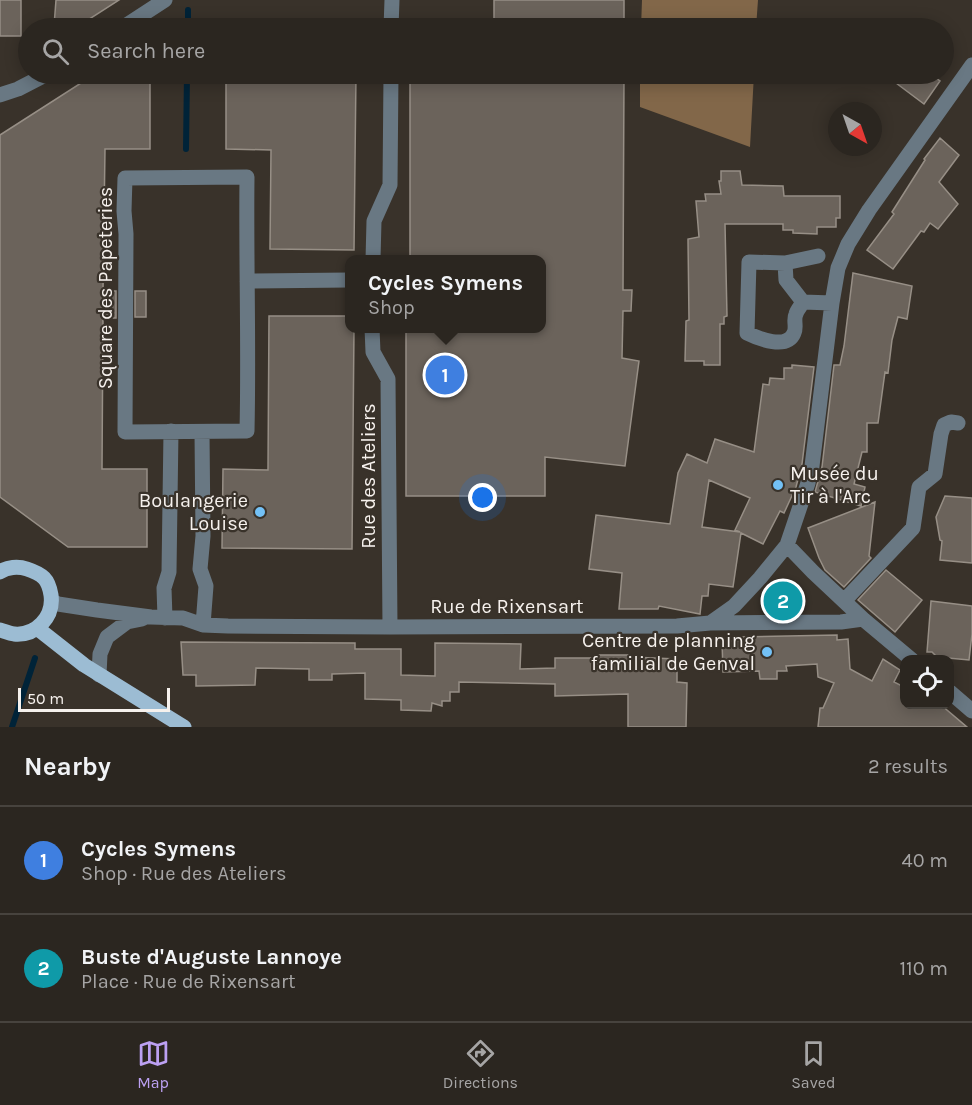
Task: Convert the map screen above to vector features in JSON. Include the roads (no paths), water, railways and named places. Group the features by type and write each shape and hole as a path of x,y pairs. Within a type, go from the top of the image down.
{"main road":[{"path":"0,572 21,567 36,572 44,578 50,588 51,601 50,611 45,621 37,628 25,633 12,634 0,630"},
{"path":"37,628 64,651 99,675 184,727"}],"street":[{"path":"137,18 165,0"},
{"path":"391,18 392,0"},
{"path":"710,623 734,606 787,545 799,514 812,466 838,268 848,244 869,210 972,65"},
{"path":"0,95 28,84"},
{"path":"373,255 374,221 390,185 391,84"},
{"name":"Square des Papeteries","path":"247,177 247,281 247,431 125,432 125,178 247,177"},
{"path":"803,302 795,315 794,335 786,341 760,340 747,333 749,262 785,263 818,256"},
{"path":"785,263 786,280 803,302"},
{"path":"247,281 345,280"},
{"path":"803,302 832,303"},
{"name":"Rue des Ateliers","path":"372,333 373,352 388,379 390,627"},
{"path":"844,601 913,528 919,487 935,474 944,425 951,422 958,423"},
{"path":"158,617 169,572 171,431"},
{"path":"202,432 203,536 200,569 206,586 203,625"},
{"path":"787,545 863,619 906,655"},
{"name":"Rue de Rixensart","path":"51,601 97,610 183,618 203,625 677,626 710,623 841,622 863,619"},
{"name":"Rue de Rixensart","path":"99,675 100,654 108,637 127,622 158,617"},
{"path":"954,695 972,711"}],"waterway":[{"path":"188,10 188,18"},
{"path":"186,149 187,84"},
{"path":"12,727 35,658"}],"place":[{"name":"Cycles Symens","path":"445,375"},
{"name":"Musée du Tir à l'Arc","path":"778,485"},
{"name":"Boulangerie Louise","path":"260,512"},
{"name":"Buste d'Auguste Lannoye","path":"783,601"},
{"name":"Centre de planning familial de Genval","path":"767,652"}]}
